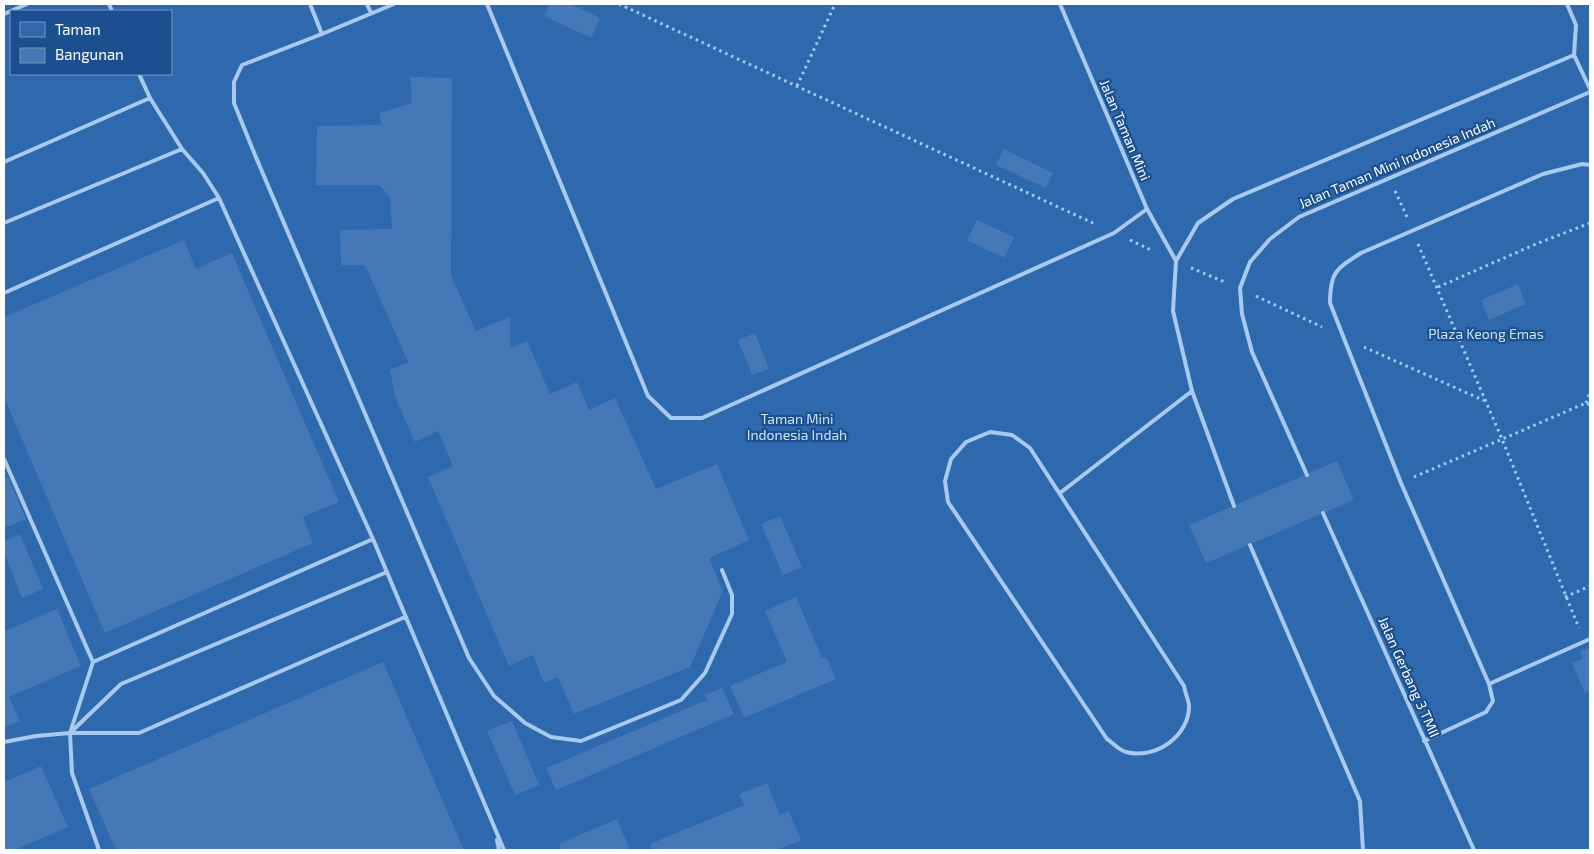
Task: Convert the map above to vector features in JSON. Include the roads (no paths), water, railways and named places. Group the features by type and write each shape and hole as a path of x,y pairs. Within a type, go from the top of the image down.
{"lane":[{"path":"13,10 27,4"},
{"path":"310,4 322,34"},
{"path":"367,4 371,13"},
{"path":"394,4 242,64 234,82 234,103 266,183 470,658 494,696 525,723 551,737 581,741 681,700 705,673 732,614 732,595 722,570"},
{"path":"487,4 648,396 671,418 702,418 1114,233 1147,209"},
{"name":"Jalan Taman Mini","path":"1060,4 1147,209 1176,261"},
{"path":"1567,4 1576,24 1574,55 1590,91"},
{"path":"1234,506 1192,391 1172,311 1176,261 1198,223 1233,199 1574,55"},
{"path":"139,75 150,98 182,149 203,173 219,198 373,539 504,850"},
{"name":"Jalan Taman Mini Indonesia Indah","path":"1307,474 1252,352 1242,314 1240,288 1250,262 1270,239 1299,217 1590,91"},
{"path":"4,162 150,98"},
{"path":"4,223 182,149"},
{"path":"1424,740 1486,712 1493,702 1489,684 1401,483 1343,337 1330,303 1330,286 1338,268 1361,253 1543,174 1582,164 1590,165"},
{"path":"4,293 219,198"},
{"path":"1060,493 1192,391"},
{"path":"990,432 1012,435 1030,448 1060,493 1184,686 1189,705 1185,726 1168,745 1146,754 1125,752 1107,739 948,502 945,481 951,459 966,442 990,432"},
{"path":"4,459 93,662 70,733 72,773 99,850"},
{"name":"Jalan Gerbang 3 TMII","path":"1323,513 1474,850"},
{"path":"93,662 373,539"},
{"path":"1250,544 1360,801 1363,850"},
{"path":"70,733 121,684 387,572"},
{"path":"4,742 36,736 70,733 139,732 406,617"},
{"path":"1489,684 1590,639"},
{"path":"496,833 499,850"}],"park label":[{"name":"Plaza Keong Emas","path":"1486,334"},
{"name":"Taman Mini Indonesia Indah","path":"797,428"}]}
